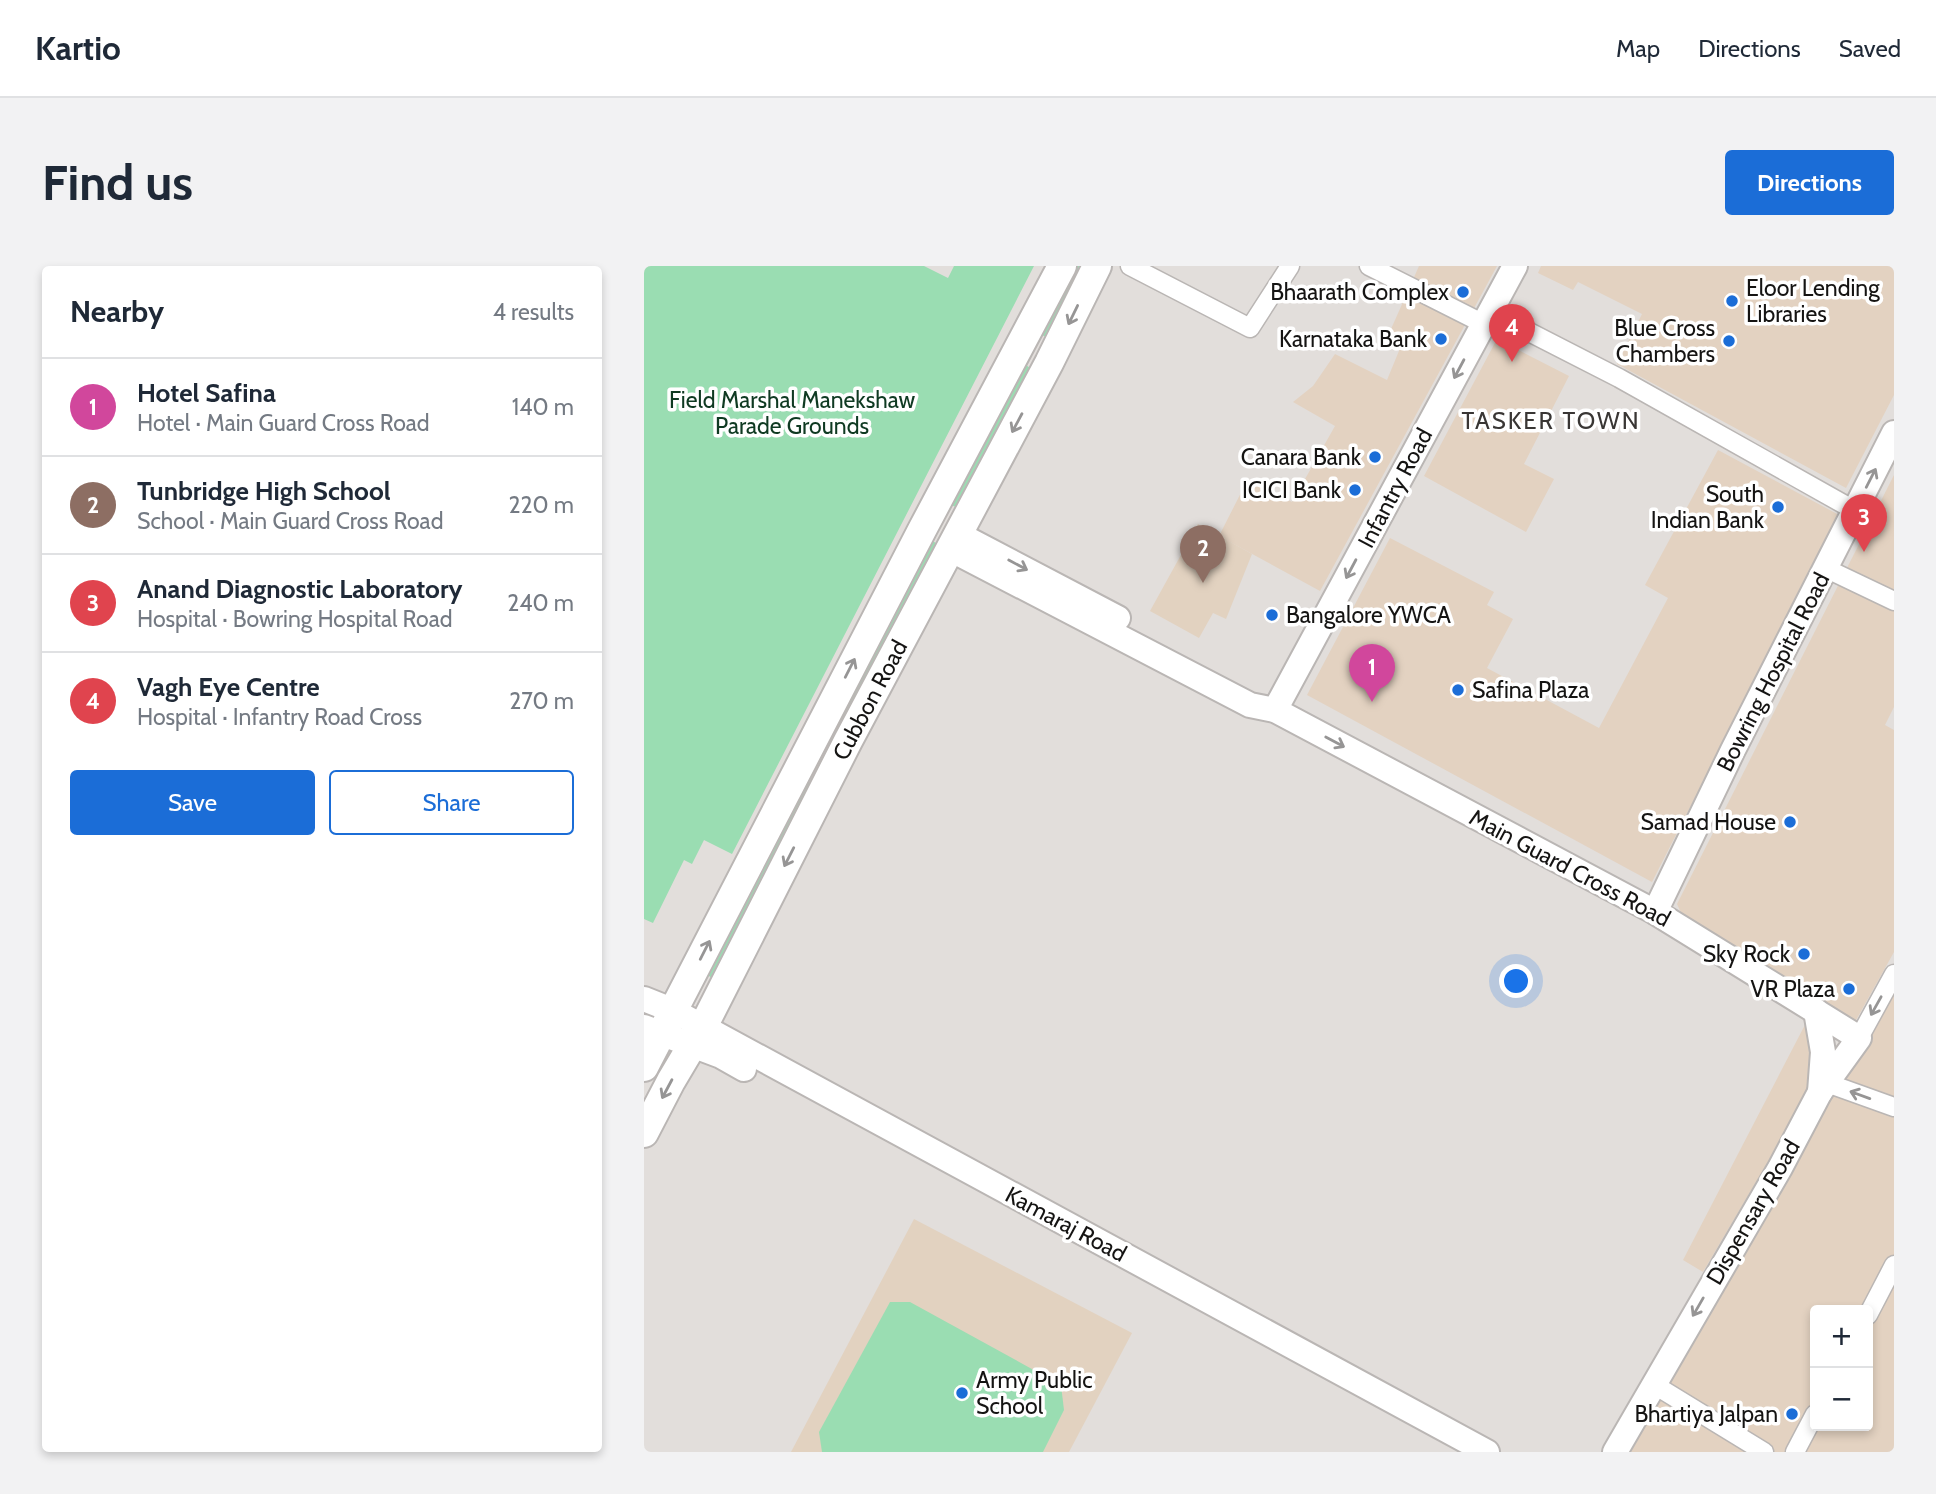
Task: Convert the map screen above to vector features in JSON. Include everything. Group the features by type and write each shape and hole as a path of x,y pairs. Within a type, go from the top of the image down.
{"main road":[{"name":"Cubbon Road","path":"644,1067 660,1024 806,755 1062,266"},
{"name":"Cubbon Road","path":"644,1133 1049,363 1097,266"},
{"path":"1020,347 1049,363"},
{"path":"806,755 832,772"}],"street":[{"path":"1130,266 1250,328 1290,266"},
{"path":"1369,266 1619,378 1854,510"},
{"name":"Infantry Road","path":"1275,710 1515,266"},
{"name":"Bowring Hospital Road","path":"1654,912 1894,433"},
{"name":"Main Guard Cross Road","path":"954,541 1257,692 1275,710"},
{"name":"Main Guard Cross Road","path":"954,541 995,574 1250,705 1275,710 1654,912 1859,1038"},
{"path":"1825,568 1894,601"},
{"path":"930,586 954,573 995,574"},
{"name":"Dispensary Road","path":"1615,1452 1780,1168 1823,1088 1859,1038 1894,974"},
{"name":"Kamaraj Road","path":"644,999 660,1024 697,1036 1487,1452"},
{"path":"1816,1011 1823,1052 1823,1088 1894,1107"},
{"name":"Kamaraj Road","path":"921,1155 1457,1452"},
{"path":"1873,1307 1892,1276"},
{"path":"1653,1384 1764,1452"},
{"path":"1795,1452 1810,1424"}],"shaded area":[{"path":"1419,266 1497,266 1320,591 1219,536 1248,479 1292,502 1335,426 1293,402 1313,386 1335,354 1387,380 1401,346 1387,338"},
{"path":"1541,266 1894,266 1894,395 1846,488 1617,364 1642,314 1578,282 1573,290 1538,273"},
{"path":"1497,339 1569,376 1524,464 1554,479 1526,532 1424,476"},
{"path":"1718,450 1839,515 1652,882 1307,695 1390,538 1494,592 1487,605 1513,619 1487,668 1599,728 1668,598 1645,585"},
{"path":"1894,475 1894,707 1885,725 1894,730 1894,952 1855,1022 1683,917 1677,904"},
{"path":"1198,524 1252,554 1226,619 1213,613 1199,638 1150,611"},
{"path":"1894,990 1894,1452 1631,1452 1663,1392"},
{"path":"1808,1019 1815,1082 1703,1272 1683,1260"},
{"name":"Army Public School","path":"914,1219 1132,1333 1069,1452 791,1452"}],"green space":[{"name":"Field Marshal Manekshaw Parade Grounds","path":"644,266 924,266 948,278 954,266 1034,266 732,854 704,840 692,864 684,860 653,923 644,919"},
{"path":"1075,266 1082,266 1046,337 1040,334"},
{"path":"1026,365 1030,368 956,507 951,505"},
{"path":"933,541 937,544 831,747 827,744"},
{"path":"807,782 814,785 712,978 706,974"},
{"path":"890,1302 910,1302 1061,1385 1064,1410 1043,1452 822,1452 819,1432"}],"place":[{"name":"Bhaarath Complex","path":"1463,292"},
{"name":"Eloor Lending Libraries","path":"1732,301"},
{"name":"Karnataka Bank","path":"1441,339"},
{"name":"Blue Cross Chambers","path":"1729,341"},
{"name":"Vagh Eye Centre","path":"1512,362"},
{"name":"Canara Bank","path":"1375,457"},
{"name":"ICICI Bank","path":"1355,490"},
{"name":"South Indian Bank","path":"1778,507"},
{"name":"Anand Diagnostic Laboratory","path":"1864,552"},
{"name":"Tunbridge High School","path":"1203,583"},
{"name":"Bangalore YWCA","path":"1272,615"},
{"name":"Safina Plaza","path":"1458,690"},
{"name":"Hotel Safina","path":"1372,702"},
{"name":"Samad House","path":"1790,822"},
{"name":"Sky Rock","path":"1804,954"},
{"name":"VR Plaza","path":"1849,989"},
{"name":"Army Public School","path":"962,1393"},
{"name":"Bhartiya Jalpan","path":"1792,1414"}],"district":[{"name":"TASKER TOWN","path":"1551,420"}]}
